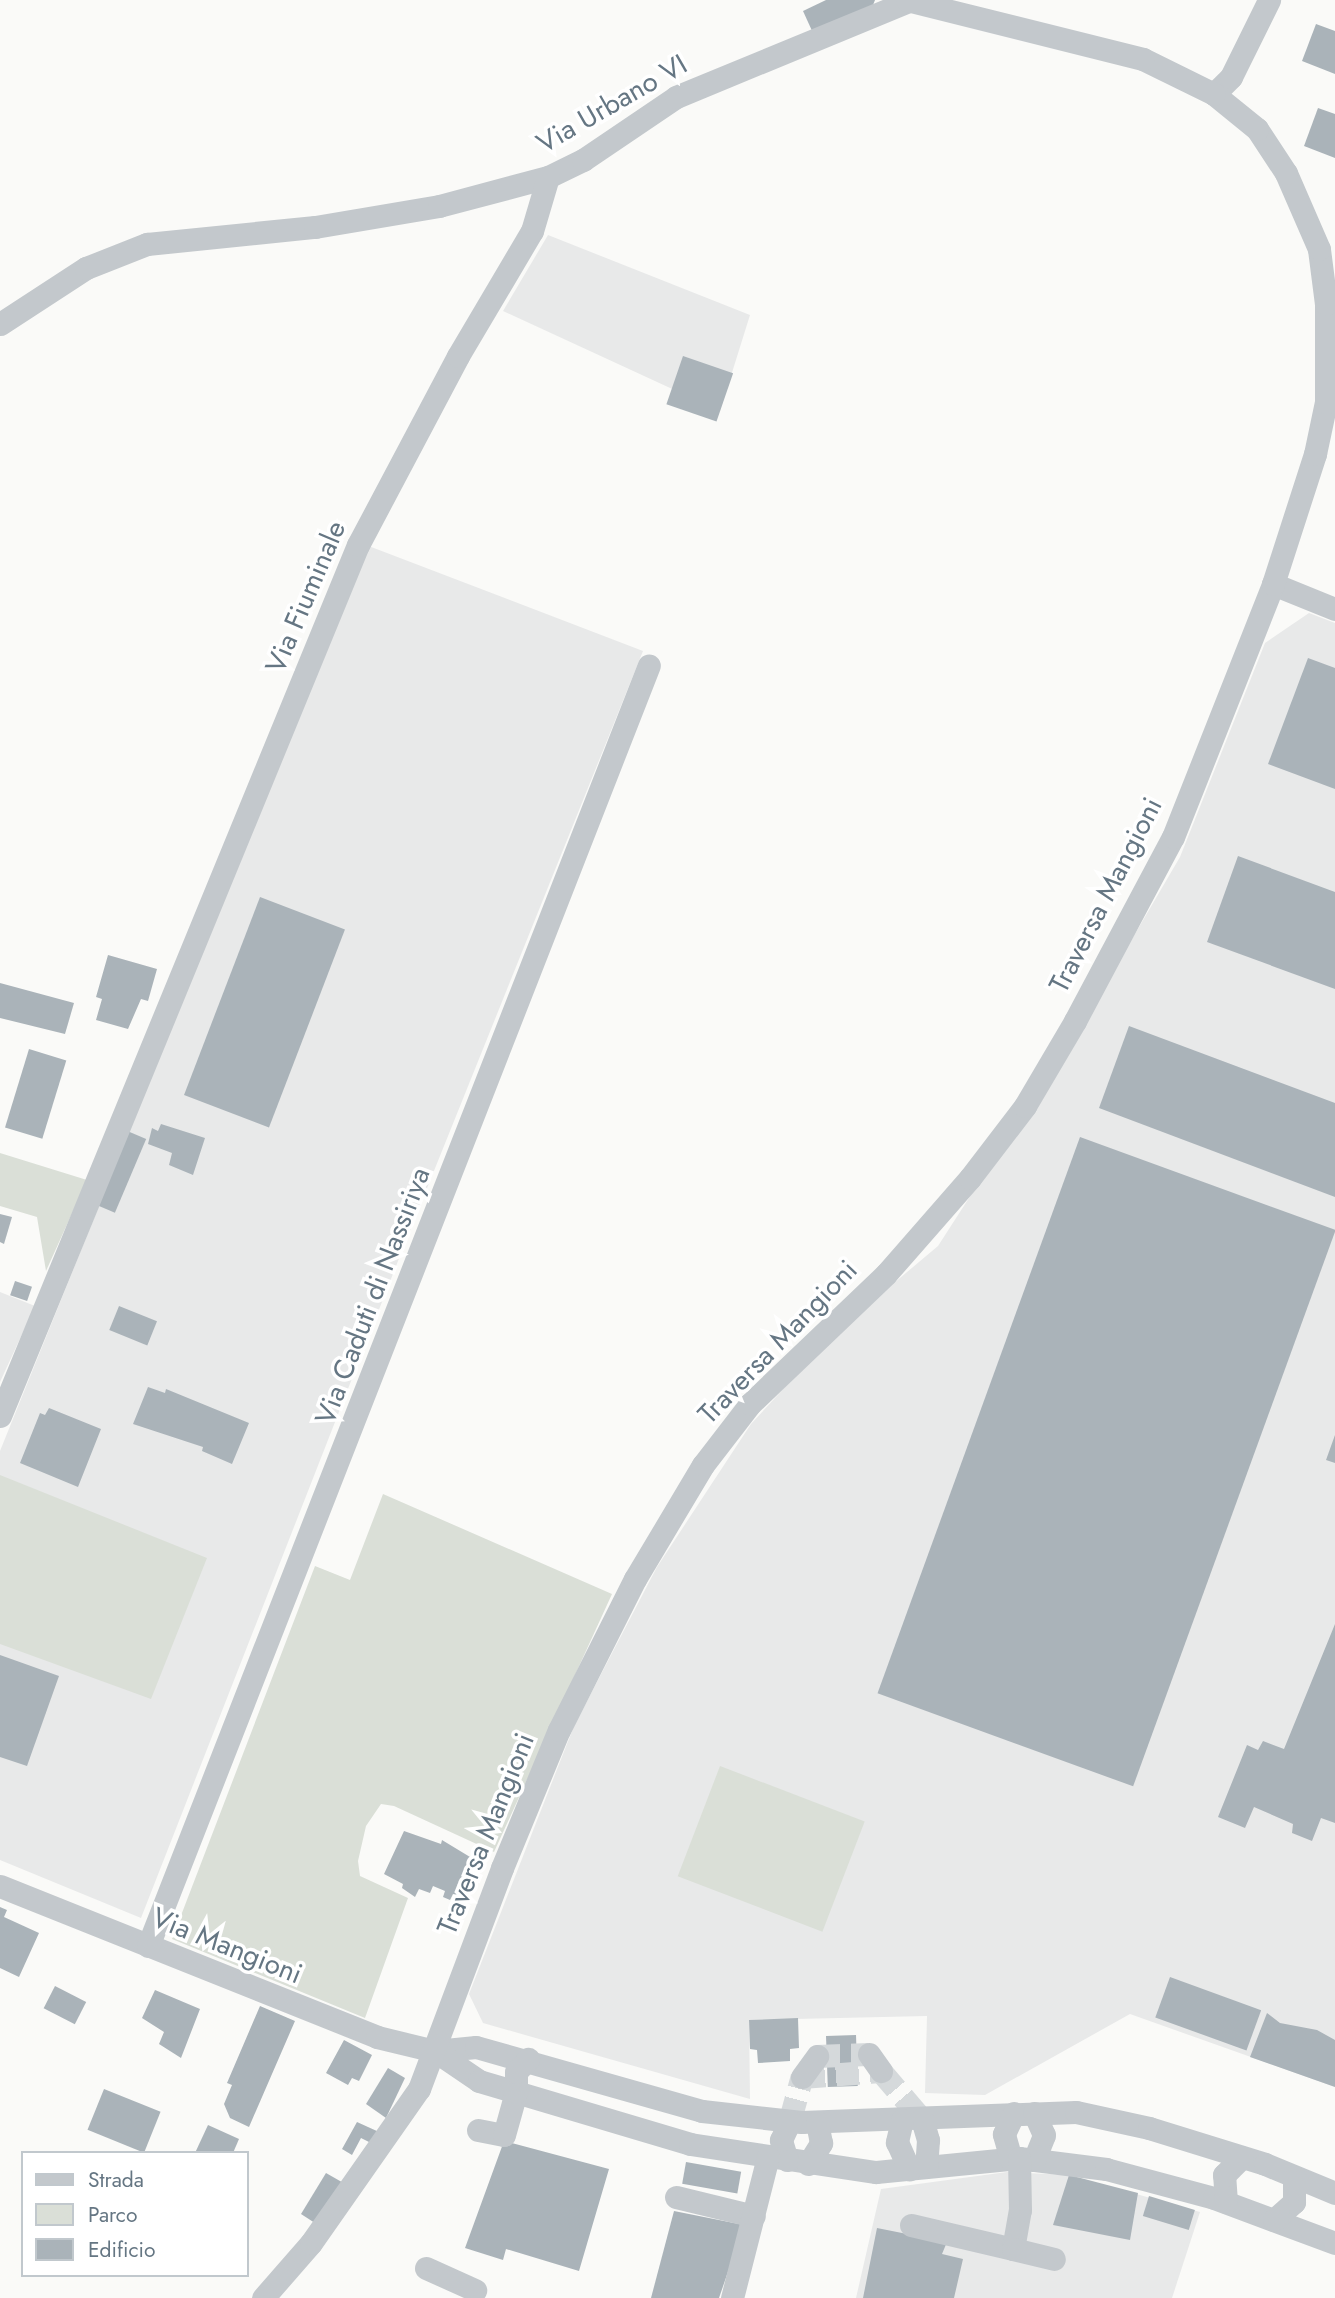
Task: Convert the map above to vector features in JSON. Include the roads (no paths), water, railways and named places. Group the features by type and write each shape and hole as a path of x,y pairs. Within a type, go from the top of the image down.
{"street":[{"path":"1214,94 1231,77 1269,0"},
{"name":"Via Urbano VI","path":"0,324 86,268 147,244 315,227 439,206 548,177 583,160 676,97 908,1 982,22 1102,46 1143,59 1214,94 1257,129 1286,173 1319,249 1331,307"},
{"name":"Via Fiuminale","path":"0,1416 151,1056 358,545 458,356 532,231 548,177"},
{"name":"Traversa Mangioni","path":"262,2298 311,2243 419,2089 502,1868 559,1730 655,1543 703,1465 750,1404 886,1273 970,1178 1025,1106 1173,838 1273,584 1315,454 1326,402 1331,307"},
{"path":"1273,584 1335,609"},
{"name":"Via Caduti di Nassiriya","path":"148,1946 649,665"},
{"name":"Via Mangioni","path":"0,1886 377,2037 435,2051 477,2047 533,2060 702,2111 790,2121 1076,2112 1242,2157 1335,2193"},
{"name":"Via Mangioni","path":"435,2051 479,2081 690,2144 876,2172 1021,2159 1106,2169 1226,2203 1335,2243"},
{"path":"802,2077 817,2056"},
{"path":"478,2130 505,2135 522,2094 536,2080 533,2060"},
{"path":"636,2129 653,2115 646,2094"},
{"path":"1013,2249 1020,2210 1021,2159 1004,2134 1024,2113 1044,2135 1021,2159"},
{"path":"912,2119 928,2140 918,2168"},
{"path":"788,2160 781,2140 790,2121"},
{"path":"732,2298 754,2216 788,2160 821,2143 817,2122"},
{"path":"1226,2203 1224,2175 1242,2157"},
{"path":"1274,2220 1294,2202 1294,2176"},
{"path":"676,2197 754,2216"},
{"path":"911,2225 1054,2259"},
{"path":"426,2269 475,2290"}],"tunnel":[{"path":"817,2056 869,2054"},
{"path":"790,2121 802,2077 881,2071 922,2119"}]}
